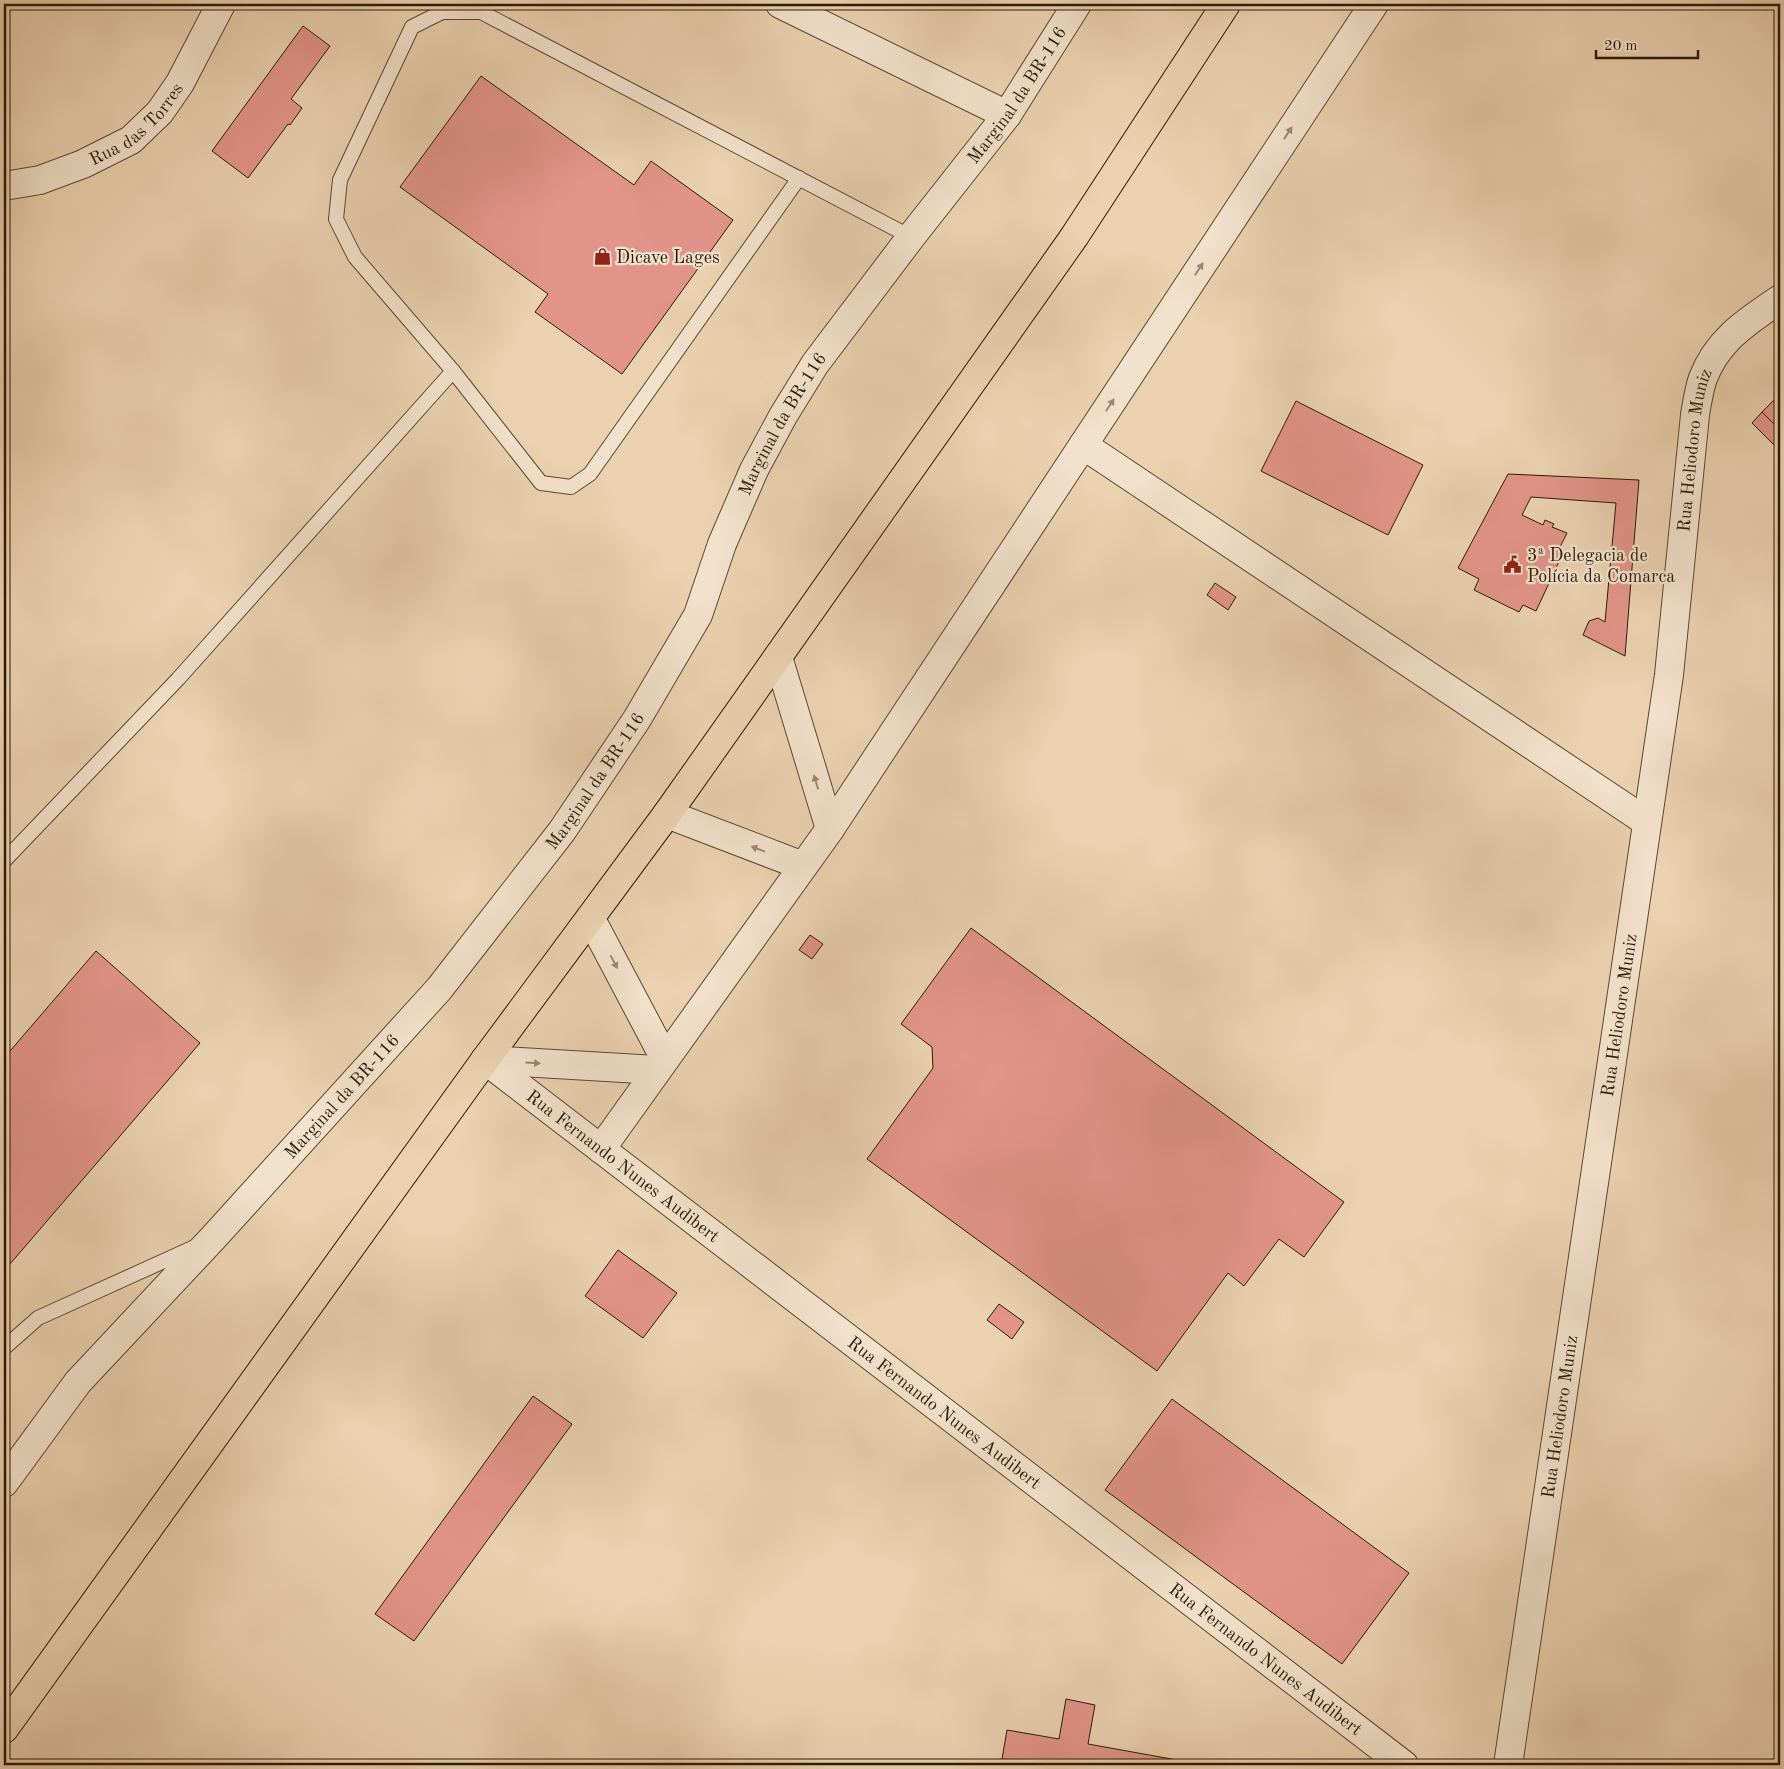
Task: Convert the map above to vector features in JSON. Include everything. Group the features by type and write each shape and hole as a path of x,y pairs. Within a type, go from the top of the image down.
{"highway":[{"path":"4,1729 485,1060 668,814 1074,237 1226,4"}],"street":[{"name":"Rua das Torres","path":"4,186 40,180 84,164 132,140 160,112 180,84 221,4"},
{"path":"780,4 1007,115"},
{"name":"Marginal da BR-116","path":"4,1483 78,1382 213,1238 439,989 562,831 637,719 698,615 722,544 754,470 814,364 1007,115 1077,4"},
{"path":"601,1149 830,829 1374,4"},
{"name":"Rua Heliodoro Muniz","path":"1508,1765 1669,675 1694,415 1703,378 1718,348 1742,326 1780,299"},
{"path":"1083,445 1646,822"},
{"path":"778,657 830,829"},
{"path":"668,814 803,866"},
{"path":"591,919 661,1065"},
{"path":"485,1060 661,1065"},
{"name":"Rua Fernando Nunes Audibert","path":"485,1060 1404,1765"}],"lane":[{"path":"799,178 590,474 571,488 541,483 453,371 355,257 336,219 340,180 412,27 442,12 481,12 799,178 911,237"},
{"path":"4,861 178,679 453,371"},
{"path":"4,1348 38,1318 213,1238"}],"building":[{"path":"303,26 330,46 291,99 302,108 248,178 212,151"},
{"name":"Dicave Lages","path":"481,76 634,185 651,161 733,220 622,374 535,312 548,294 400,187"},
{"path":"1780,394 1780,430 1762,412"},
{"path":"1296,401 1423,465 1388,535 1261,471"},
{"path":"1762,412 1780,430 1780,451 1752,423"},
{"path":"1508,474 1639,480 1625,656 1583,635 1589,621 1598,618 1605,622 1616,503 1531,497 1522,515 1543,525 1545,520 1554,524 1552,527 1567,533 1558,551 1563,553 1536,611 1523,605 1519,612 1474,590 1479,579 1458,568"},
{"path":"1215,583 1236,597 1228,610 1207,595"},
{"path":"971,928 1344,1202 1304,1257 1279,1239 1244,1286 1228,1273 1157,1371 867,1159 933,1068 932,1047 901,1024"},
{"path":"810,935 823,944 812,959 799,950"},
{"path":"96,951 200,1043 4,1271 4,1058"},
{"path":"618,1250 677,1293 643,1338 585,1296"},
{"path":"999,1304 1024,1322 1012,1339 987,1320"},
{"path":"533,1396 572,1424 414,1641 375,1614"},
{"path":"1172,1399 1409,1573 1342,1664 1105,1490"},
{"path":"1066,1699 1095,1705 1088,1744 1205,1765 1001,1765 1007,1730 1059,1739"}],"place":[{"name":"Dicave Lages","path":"602,257"},
{"name":"3ª Delegacia de Polícia da Comarca","path":"1513,565"}]}
